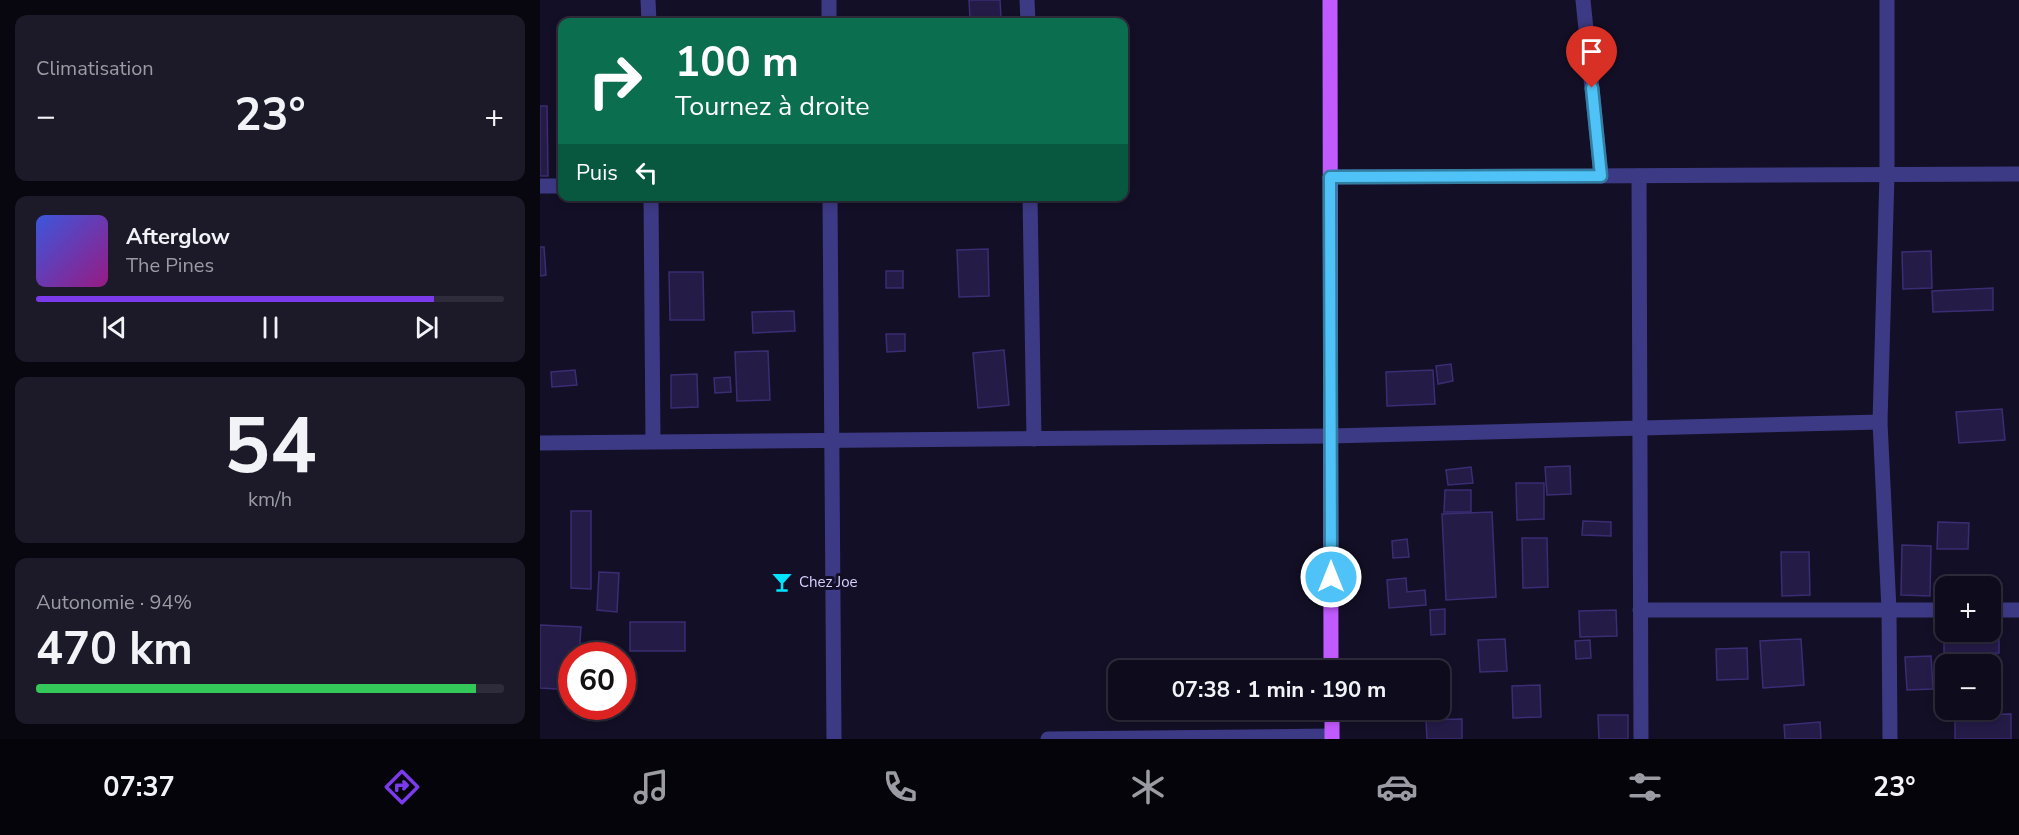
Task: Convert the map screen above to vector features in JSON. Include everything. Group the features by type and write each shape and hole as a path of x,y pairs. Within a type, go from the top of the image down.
{"main road":[{"path":"1330,0 1331,660"},
{"path":"1332,720 1332,737"}],"street":[{"path":"648,0 649,18"},
{"path":"829,0 829,18"},
{"path":"1027,0 1028,18"},
{"path":"1583,0 1601,176"},
{"path":"1887,0 1887,175 1880,422 1889,610 1890,739"},
{"path":"1330,177 2019,174"},
{"path":"1639,176 1641,739"},
{"path":"540,186 558,186"},
{"path":"651,201 653,441"},
{"path":"830,201 834,739"},
{"path":"1030,201 1034,439"},
{"path":"540,443 1331,436 1880,422"},
{"path":"1640,610 1935,610"},
{"path":"2001,610 2019,610"},
{"path":"1048,739 1332,737"}],"building":[{"path":"969,0 1000,0 1001,17 970,18"},
{"path":"540,106 547,106 548,176 540,176"},
{"path":"540,247 544,247 546,275 540,276"},
{"path":"988,249 989,296 959,297 957,250"},
{"path":"1931,251 1932,288 1903,289 1902,252"},
{"path":"886,271 903,271 903,288 886,288"},
{"path":"669,272 703,272 704,320 670,320"},
{"path":"1993,288 1993,310 1933,312 1932,291"},
{"path":"794,311 795,331 753,333 752,312"},
{"path":"886,334 905,334 905,351 887,352"},
{"path":"1004,350 1009,405 978,408 973,353"},
{"path":"768,351 770,400 737,401 735,352"},
{"path":"1451,364 1453,381 1438,384 1436,366"},
{"path":"575,370 577,385 552,387 551,372"},
{"path":"1433,370 1435,404 1387,406 1386,372"},
{"path":"697,374 698,407 671,408 671,375"},
{"path":"730,377 731,392 715,393 714,378"},
{"path":"2002,409 2005,440 1959,443 1956,412"},
{"path":"1570,466 1571,494 1547,495 1545,467"},
{"path":"1471,467 1473,483 1448,485 1446,470"},
{"path":"1516,483 1544,483 1544,519 1517,520"},
{"path":"1445,490 1471,490 1471,512 1444,512"},
{"path":"571,511 591,511 591,589 571,588"},
{"path":"1492,512 1496,597 1446,600 1442,514"},
{"path":"1583,521 1611,522 1611,536 1582,535"},
{"path":"1938,522 1969,523 1968,549 1937,549"},
{"path":"1522,538 1547,538 1548,587 1523,588"},
{"path":"1407,539 1409,557 1393,558 1392,541"},
{"path":"1902,545 1931,546 1930,596 1901,595"},
{"path":"1781,552 1809,552 1810,595 1782,596"},
{"path":"599,572 619,573 617,612 597,610"},
{"path":"1406,578 1407,592 1425,590 1426,605 1389,608 1387,580"},
{"path":"1445,609 1445,634 1431,635 1430,610"},
{"path":"1616,610 1617,636 1580,637 1579,611"},
{"path":"630,622 685,622 685,651 636,651 636,642 630,642"},
{"path":"540,625 581,627 580,642 558,642 558,689 540,688"},
{"path":"1505,639 1507,671 1480,672 1478,640"},
{"path":"1801,639 1804,685 1763,688 1760,641"},
{"path":"1590,640 1591,658 1576,659 1575,641"},
{"path":"1944,642 1999,642 1999,653 1944,654"},
{"path":"1747,648 1748,679 1717,680 1716,649"},
{"path":"1931,656 1933,689 1907,690 1905,657"},
{"path":"1540,685 1541,717 1513,718 1512,686"},
{"path":"2001,714 2011,714 2011,739 1955,739 1955,720 2001,720"},
{"path":"1598,715 1628,715 1628,739 1599,739"},
{"path":"1462,719 1462,739 1427,739 1426,720"},
{"path":"1820,722 1821,739 1785,739 1784,725"}],"place":[{"name":"Chez Joe","path":"782,582"}],"route":[{"path":"1331,577 1330,177 1601,176 1592,88"}]}
